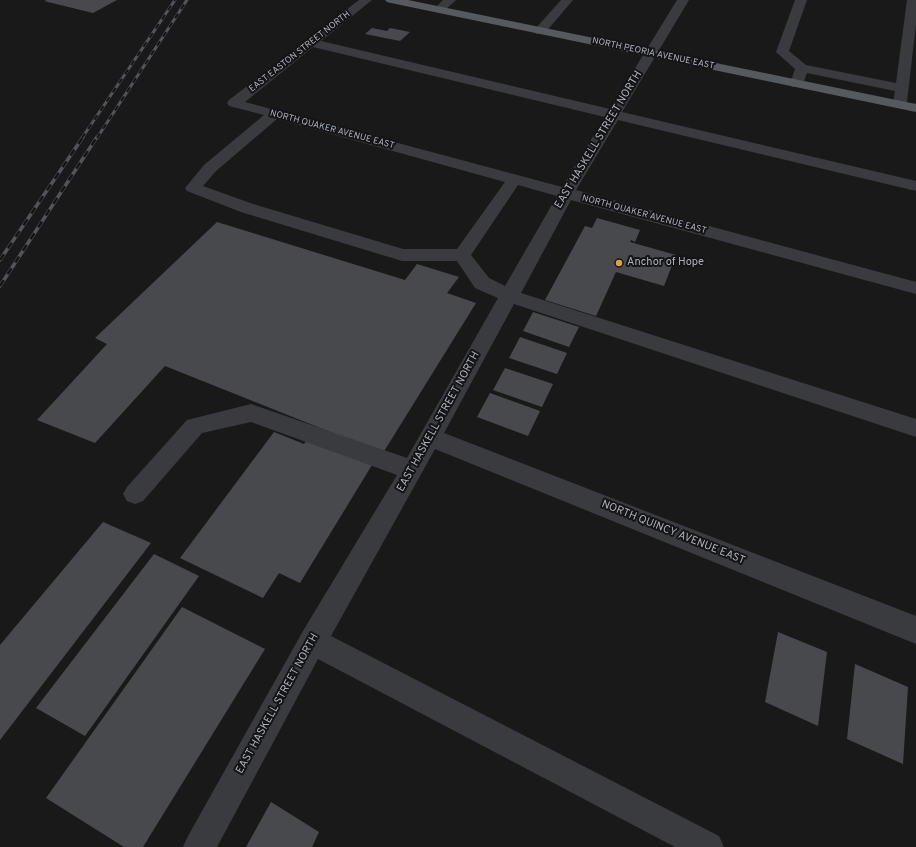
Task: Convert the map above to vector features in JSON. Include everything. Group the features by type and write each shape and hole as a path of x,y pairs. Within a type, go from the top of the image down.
{"main road":[{"name":"NORTH PEORIA AVENUE EAST","path":"391,0 916,108"}],"street":[{"name":"EAST EASTON STREET NORTH","path":"234,104 366,0"},
{"path":"439,10 450,0"},
{"path":"540,31 567,0"},
{"name":"EAST HASKELL STREET NORTH","path":"199,847 313,641 412,470 566,194 683,0"},
{"path":"800,0 782,52 802,68 902,88"},
{"path":"900,105 913,0"},
{"path":"312,43 916,186"},
{"path":"797,84 802,68"},
{"name":"NORTH QUAKER AVENUE EAST","path":"234,104 916,288"},
{"path":"274,114 210,168 192,188 247,208 402,255 462,255"},
{"path":"462,255 514,180"},
{"path":"462,255 482,283 510,296 916,428"},
{"path":"135,494 194,426 252,413 412,470"},
{"name":"NORTH QUINCY AVENUE EAST","path":"430,437 916,630"},
{"path":"313,641 708,847"}],"building":[{"path":"117,0 93,13 44,1"},
{"path":"372,28 387,31 390,28 410,32 400,41 365,34"},
{"name":"Anchor of Hope","path":"597,218 640,230 635,242 631,240 630,242 676,255 664,286 616,272 596,316 545,300 585,226 592,228"},
{"path":"217,222 405,280 417,264 459,277 447,293 476,303 383,453 165,366 95,443 37,420 107,344 95,338"},
{"path":"533,312 579,327 569,347 523,331"},
{"path":"520,337 567,353 557,374 509,358"},
{"path":"505,368 553,384 542,407 493,390"},
{"path":"490,393 540,411 528,436 477,417"},
{"path":"274,432 304,444 308,439 372,465 300,583 279,573 263,598 180,558"},
{"path":"103,522 151,543 0,740 0,645"},
{"path":"154,554 199,576 85,736 36,708"},
{"path":"182,607 265,649 143,847 124,847 46,798"},
{"path":"778,632 827,652 818,726 765,702"},
{"path":"855,664 908,687 903,764 847,739"},
{"path":"271,802 319,832 312,847 246,847"}],"railway":[{"path":"82,138 175,0"},
{"path":"97,138 187,0"},
{"path":"0,260 83,137"},
{"path":"0,286 97,137"}],"place":[{"name":"Anchor of Hope","path":"619,263"}]}
